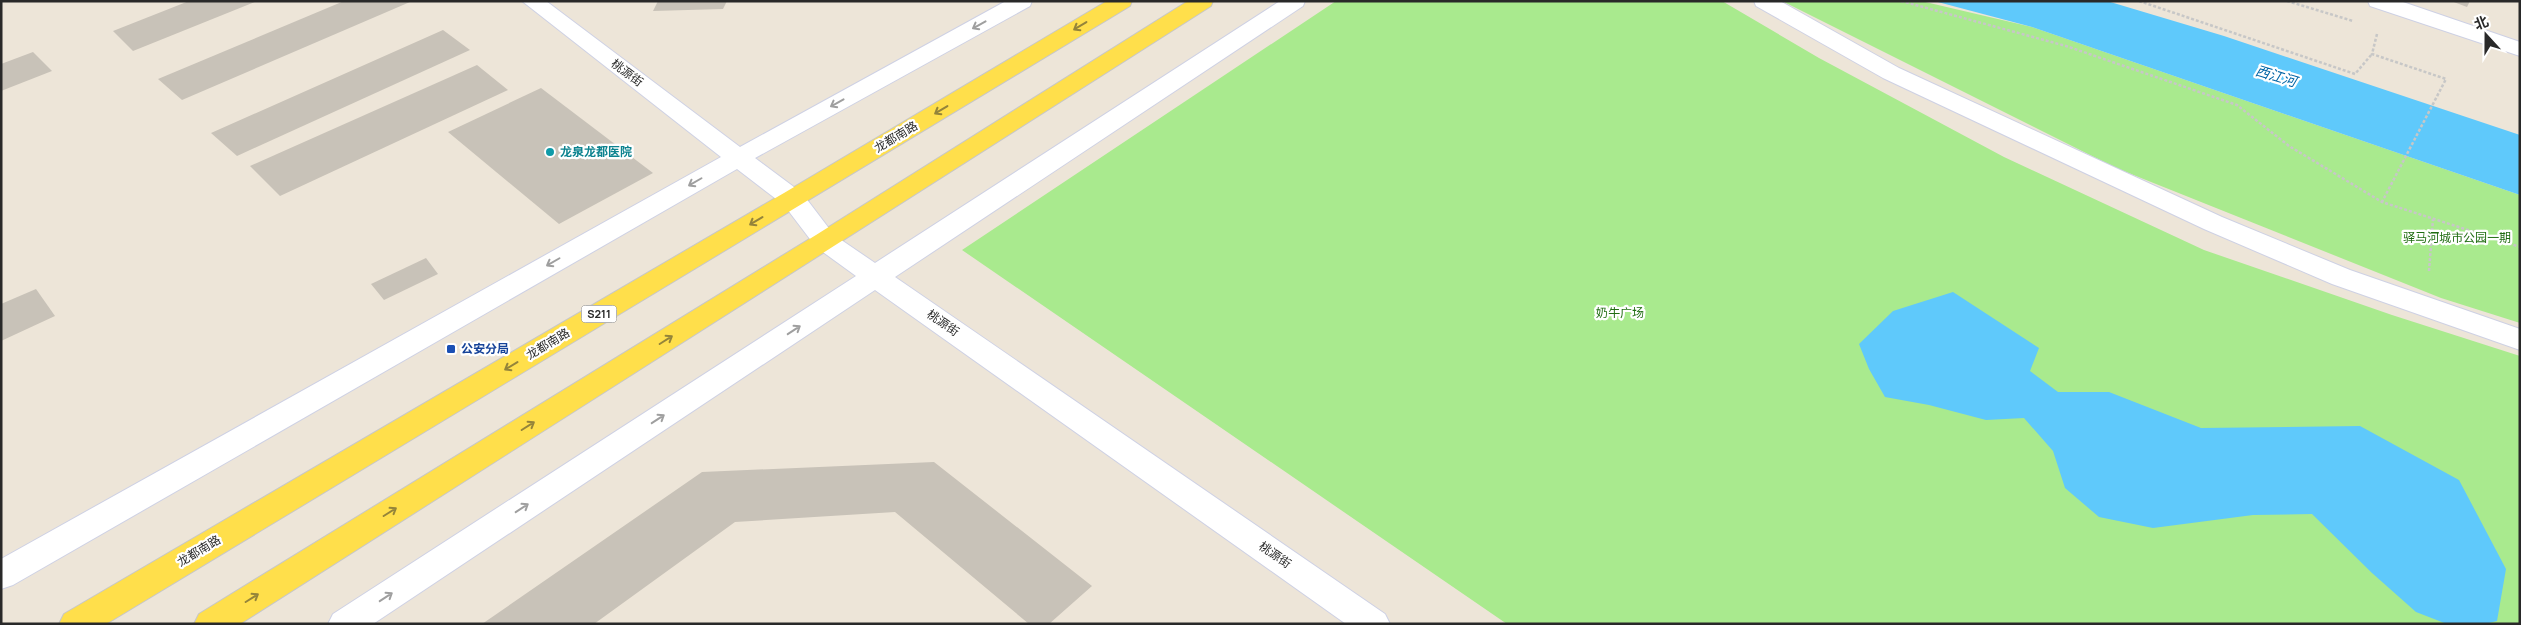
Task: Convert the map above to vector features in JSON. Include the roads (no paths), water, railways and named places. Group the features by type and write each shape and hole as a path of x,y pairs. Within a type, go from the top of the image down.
{"main road":[{"name":"龙都南路","path":"76,624 793,199 1122,1"},
{"path":"211,624 825,241 1203,1"}],"street":[{"name":"桃源街","path":"532,1 793,199 825,241 1373,624"},
{"path":"1,575 739,158 1022,1"},
{"path":"345,624 1295,1"},
{"path":"1764,1 1891,73 2213,223 2341,276 2520,340"},
{"path":"2378,1 2520,50"}],"water":[{"name":"西江河","path":"1934,1 2107,1 2224,36 2520,135 2520,195 2032,27"},
{"path":"1953,292 2039,348 2030,371 2058,392 2109,392 2201,428 2360,426 2459,480 2506,569 2497,621 2485,624 2447,624 2416,612 2372,573 2312,514 2253,515 2153,528 2099,517 2065,488 2053,451 2024,418 1986,420 1929,405 1885,397 1869,369 1859,344 1893,311"}],"place":[{"name":"龙泉龙都医院","path":"550,152"},
{"name":"公安分局","path":"451,349"}],"park label":[{"name":"驿马河城市公园一期","path":"2457,238"},
{"name":"奶牛广场","path":"1620,313"}]}
